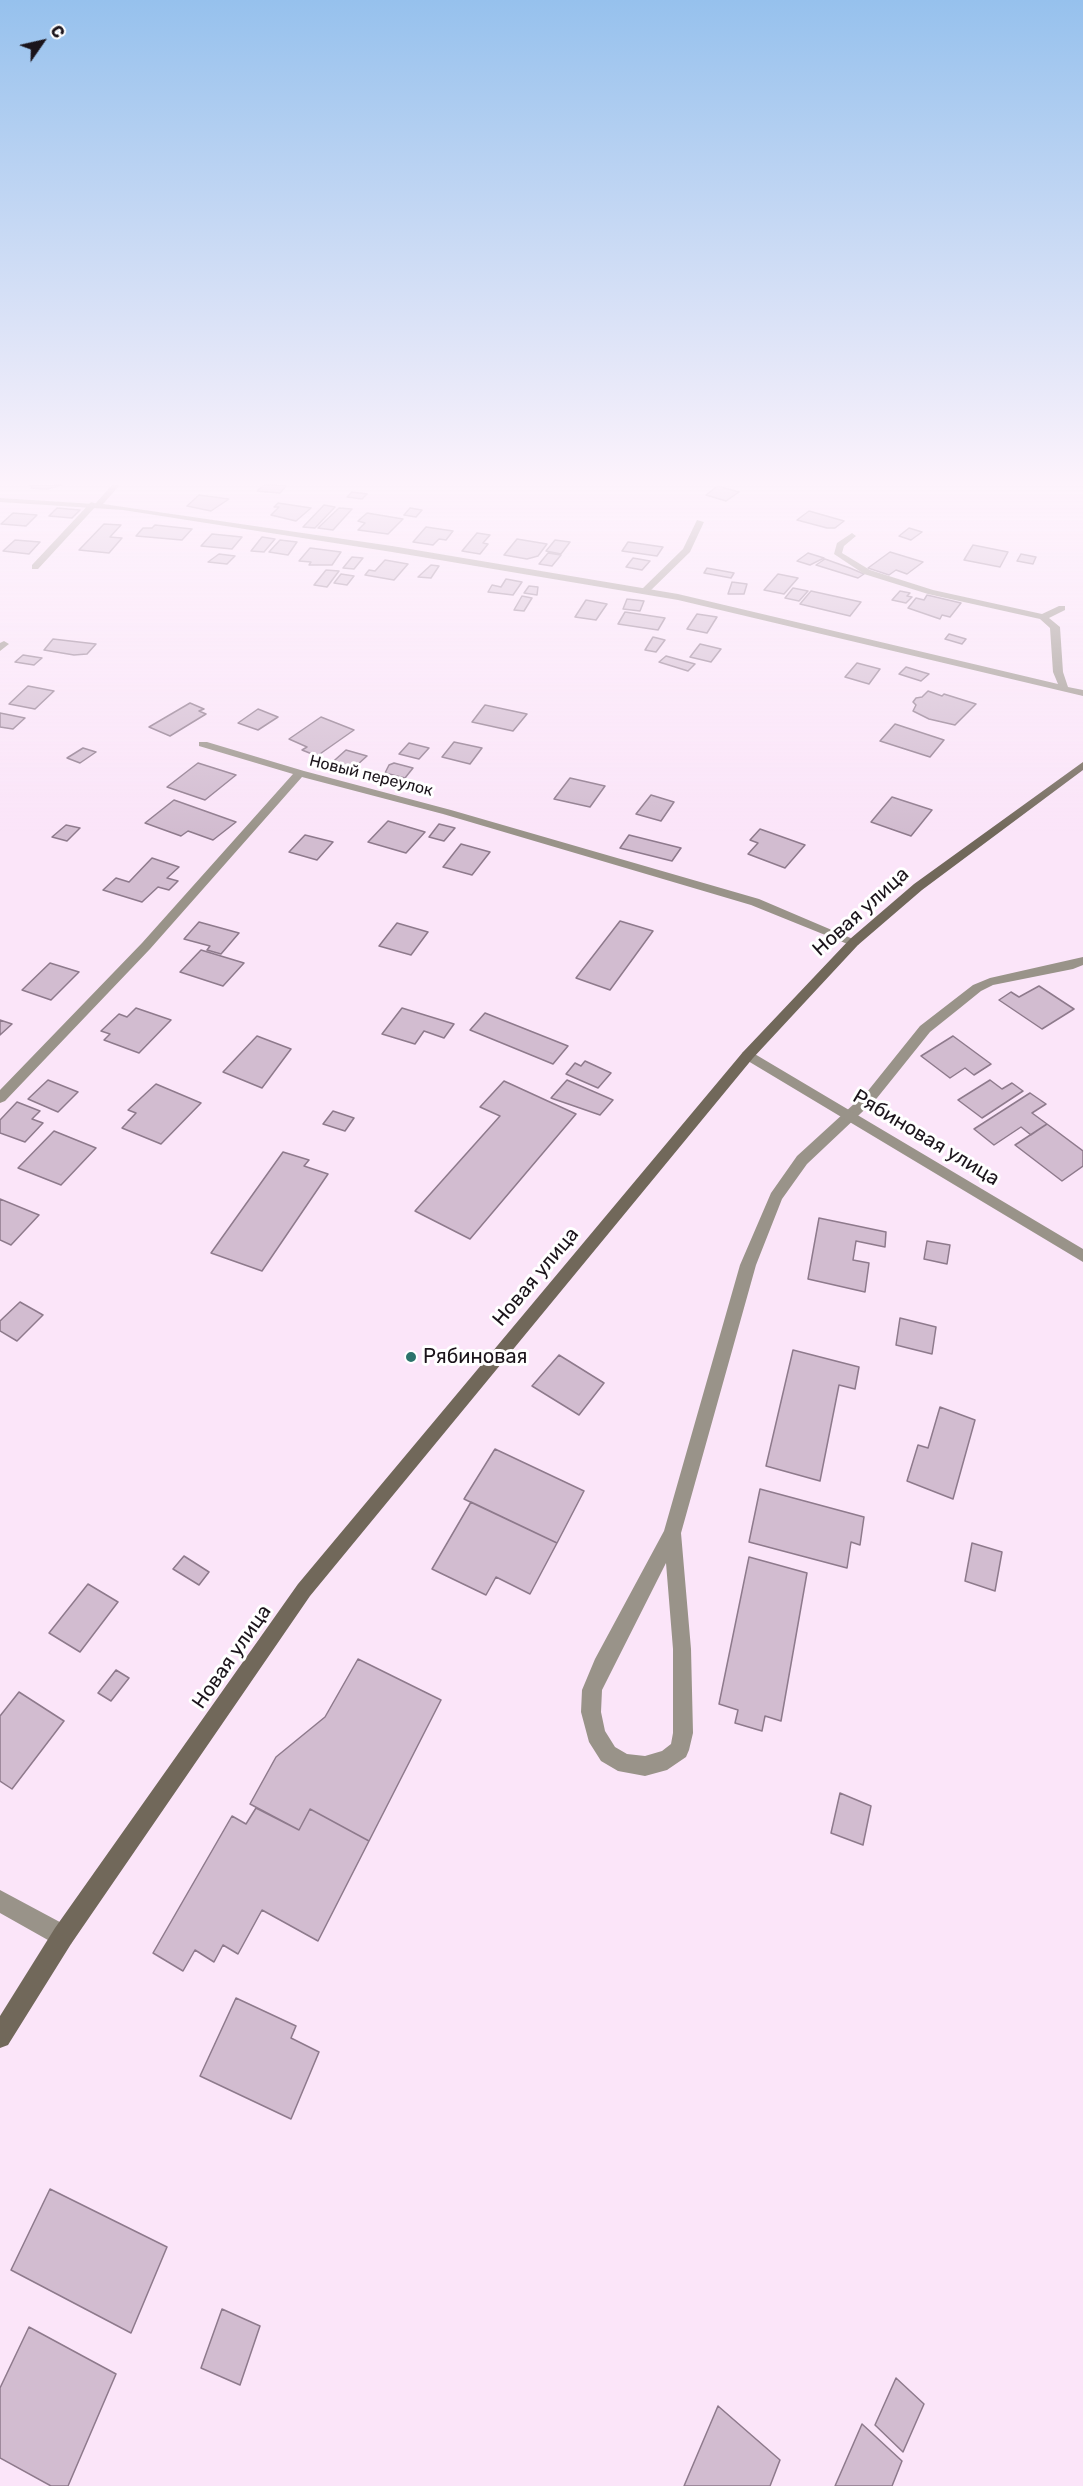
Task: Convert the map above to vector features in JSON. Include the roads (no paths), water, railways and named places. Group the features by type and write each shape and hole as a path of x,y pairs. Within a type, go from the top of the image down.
{"main road":[{"name":"Новая улица","path":"0,2037 63,1936 304,1590 748,1054 854,942 918,887 1083,765"}],"street":[{"path":"691,601 882,643 1081,694"},
{"path":"971,601 1043,617 1055,627 1058,672 1064,688"},
{"path":"1043,617 1062,608"},
{"path":"203,744 300,773"},
{"name":"Новый переулок","path":"0,1098 146,946 300,773 447,812 755,902 854,942"},
{"path":"672,1533 682,1649 683,1732 679,1750 667,1760 645,1766 625,1764 608,1754 596,1735 591,1712 592,1690 602,1666 672,1533 748,1265 776,1197 802,1160 872,1095 925,1029 976,988 1003,978 1063,968 1083,961"},
{"name":"Рябиновая улица","path":"748,1054 1083,1256"},
{"path":"0,1901 63,1936"}],"place":[{"name":"Рябиновая","path":"411,1357"}]}
